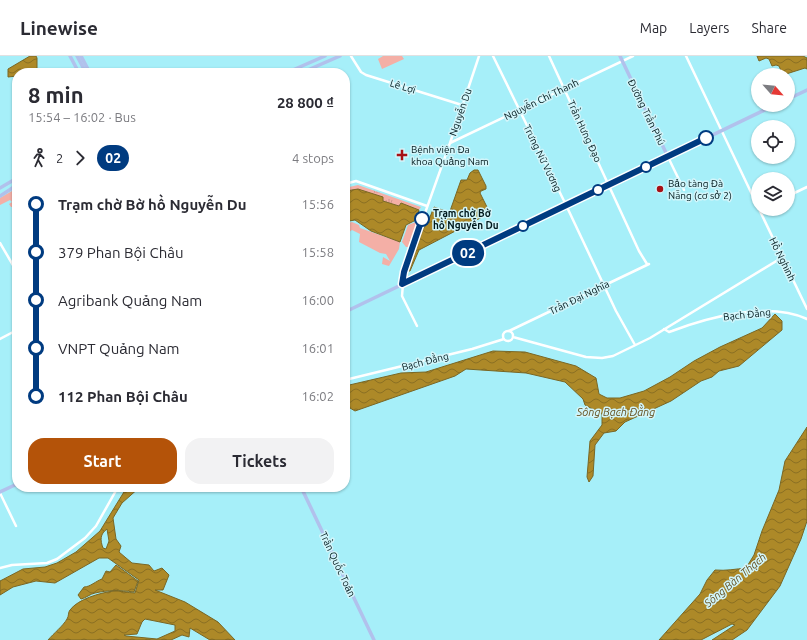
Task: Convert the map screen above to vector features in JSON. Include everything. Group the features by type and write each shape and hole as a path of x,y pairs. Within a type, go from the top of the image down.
{"main road":[{"path":"70,56 76,68"},
{"path":"76,56 82,68"},
{"path":"81,56 87,68"},
{"path":"297,68 325,56"},
{"path":"312,68 340,56"},
{"name":"Đường Trần Phú","path":"620,56 668,157"},
{"path":"795,96 807,90"},
{"path":"350,310 760,112"},
{"path":"0,188 12,181"},
{"path":"0,196 12,188"},
{"path":"0,493 12,487"},
{"name":"Trần Quốc Toản","path":"304,492 374,640"}],"street":[{"name":"Lê Lợi","path":"351,56 362,72 366,75 462,105"},
{"name":"Nguyễn Du","path":"417,326 402,296 404,272 479,56"},
{"name":"Trưng Nữ Vương","path":"493,56 616,311 635,345"},
{"name":"Trần Hưng Đạo","path":"549,56 639,251 648,264"},
{"name":"Nguyễn Chí Thanh","path":"450,143 633,56"},
{"name":"Hồ Nghinh","path":"686,56 751,192"},
{"name":"Đường Trần Phú","path":"668,157 684,190"},
{"path":"350,183 356,181 427,206"},
{"path":"795,193 807,187"},
{"name":"Hồ Nghinh","path":"762,216 807,309"},
{"path":"0,243 12,263"},
{"path":"513,337 510,341 506,341 503,336 504,333 509,331 512,333 513,337 586,356 597,358 613,356 664,329 783,258"},
{"name":"Trần Đại Nghĩa","path":"509,331 648,264"},
{"name":"Bạch Đằng","path":"664,329 669,332 723,316 751,312 788,312 798,314 807,319"},
{"path":"0,339 12,333"},
{"name":"Bạch Đằng","path":"350,379 472,349 504,339"},
{"path":"0,568 12,565 47,563 57,559 85,538 96,526 115,492"},
{"path":"0,493 16,526"}],"green space":[{"path":"383,56 402,56 404,59 382,69 378,59"},
{"path":"358,185 421,207 419,210 401,203 399,206 383,201 350,196 350,187"},
{"path":"12,191 12,202 10,200 0,205 0,198"},
{"path":"416,222 418,223 409,247 406,247 402,242 408,225"},
{"path":"350,223 359,225 360,228 400,242 399,249 389,266 382,264 383,257 390,261 386,254 380,253 359,242 360,234 352,230 350,231"}],"water":[{"path":"30,56 36,56 37,58 37,68 12,68 12,77 8,77 8,69"},
{"path":"757,56 803,56 807,58 807,69 805,68 795,71 795,68 780,68 776,65 772,66 769,59 766,58 759,61"},
{"path":"474,170 478,170 486,186 486,189 480,193 489,211 488,214 419,250 409,271 423,229 428,222 434,207 448,212 450,211 461,180 467,180 470,173"},
{"path":"358,189 383,197 383,201 399,206 401,203 419,210 416,220 406,225 400,242 371,231 355,220 350,221 350,190"},
{"name":"Sông Bạch Đằng","path":"775,314 782,321 782,330 739,366 719,371 712,377 701,381 671,401 625,422 616,431 604,433 595,445 593,476 589,482 587,477 590,441 602,425 602,414 585,405 583,399 565,382 526,373 466,369 455,376 355,411 350,408 350,385 401,373 426,372 493,351 525,352 576,366 596,378 599,394 607,398 620,398 644,391 720,347 762,328"},
{"name":"Sông Bàn Thạch","path":"807,427 807,521 801,539 780,586 747,630 732,640 712,640 735,625 732,624 701,640 659,640 700,594 707,580 715,570 746,568 754,555 779,490 785,461"},
{"path":"124,492 134,492 122,503 113,518 116,539 121,546 119,552 132,563 149,565 154,571 162,568 169,575 163,590 155,590 185,602 218,622 235,640 210,640 190,628 189,637 182,635 171,640 48,640 61,627 68,618 70,610 78,603 96,595 113,591 135,593 139,580 108,558 99,558 55,583 36,581 13,587 0,595 0,581 23,569 45,567 57,563 76,552 100,531","holes":["107,529 109,541 106,549 103,548 101,542 102,535","145,619 175,625 175,631 157,639 124,635 137,634 142,622"]},
{"path":"116,565 138,581 134,592 105,591 81,599 78,595 84,587 102,579 106,571 110,572"}],"bus line":[{"name":"02","path":"422,219 404,272 402,284 434,270 548,213 706,138"}],"place":[{"name":"Bệnh viện Đa khoa Quảng Nam","path":"402,155"},
{"name":"Bảo tàng Đà Nẵng (cơ sở 2)","path":"660,189"},
{"name":"Trạm chờ Bờ hồ Nguyễn Du","path":"422,219"}]}
